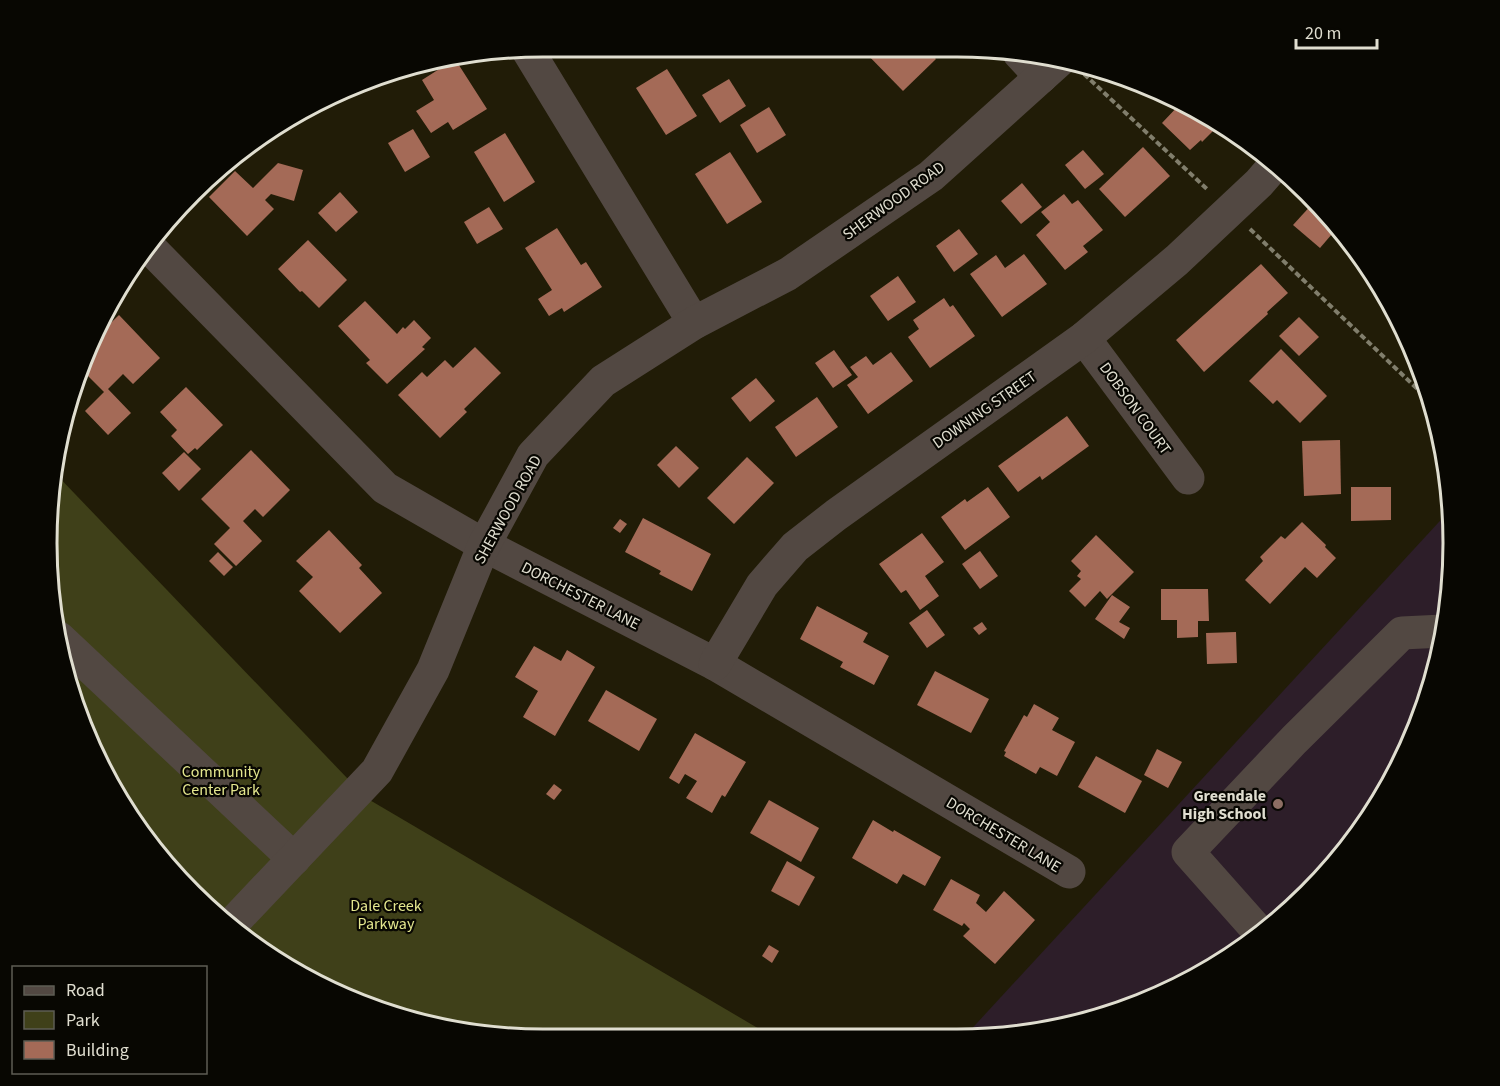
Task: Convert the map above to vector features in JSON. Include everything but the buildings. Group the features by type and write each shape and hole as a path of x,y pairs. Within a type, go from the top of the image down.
{"street":[{"path":"532,57 694,323"},
{"name":"SHERWOOD ROAD","path":"236,920 377,771 433,670 484,545 533,456 603,381 694,323 788,274 931,176 1061,69"},
{"name":"DOWNING STREET","path":"715,664 762,585 795,547 836,515 1084,338 1177,260 1269,171"},
{"name":"DORCHESTER LANE","path":"154,252 385,488 484,545 715,664 1069,872"},
{"name":"DOBSON COURT","path":"1084,338 1188,478"},
{"path":"1255,927 1188,852 1294,740 1402,633 1435,631"},
{"path":"68,647 294,859"}],"path":[{"path":"1061,69 1215,196"},
{"path":"1248,227 1418,389"}],"shaded area":[{"name":"Greendale High School","path":"1442,518 1442,575 1434,638 1406,729 1378,786 1361,813 1343,839 1301,887 1253,929 1227,947 1172,979 1143,992 1052,1020 972,1029"}],"green space":[{"name":"Community Center Park","path":"61,479 348,779 226,911 199,887 157,839 122,786 94,729 83,699 66,638 61,606 57,543"},
{"name":"Dale Creek Parkway","path":"368,799 759,1029 543,1029 511,1028 448,1020 387,1003 328,979 300,964 247,929"}],"place":[{"name":"Greendale High School","path":"1278,804"}]}
